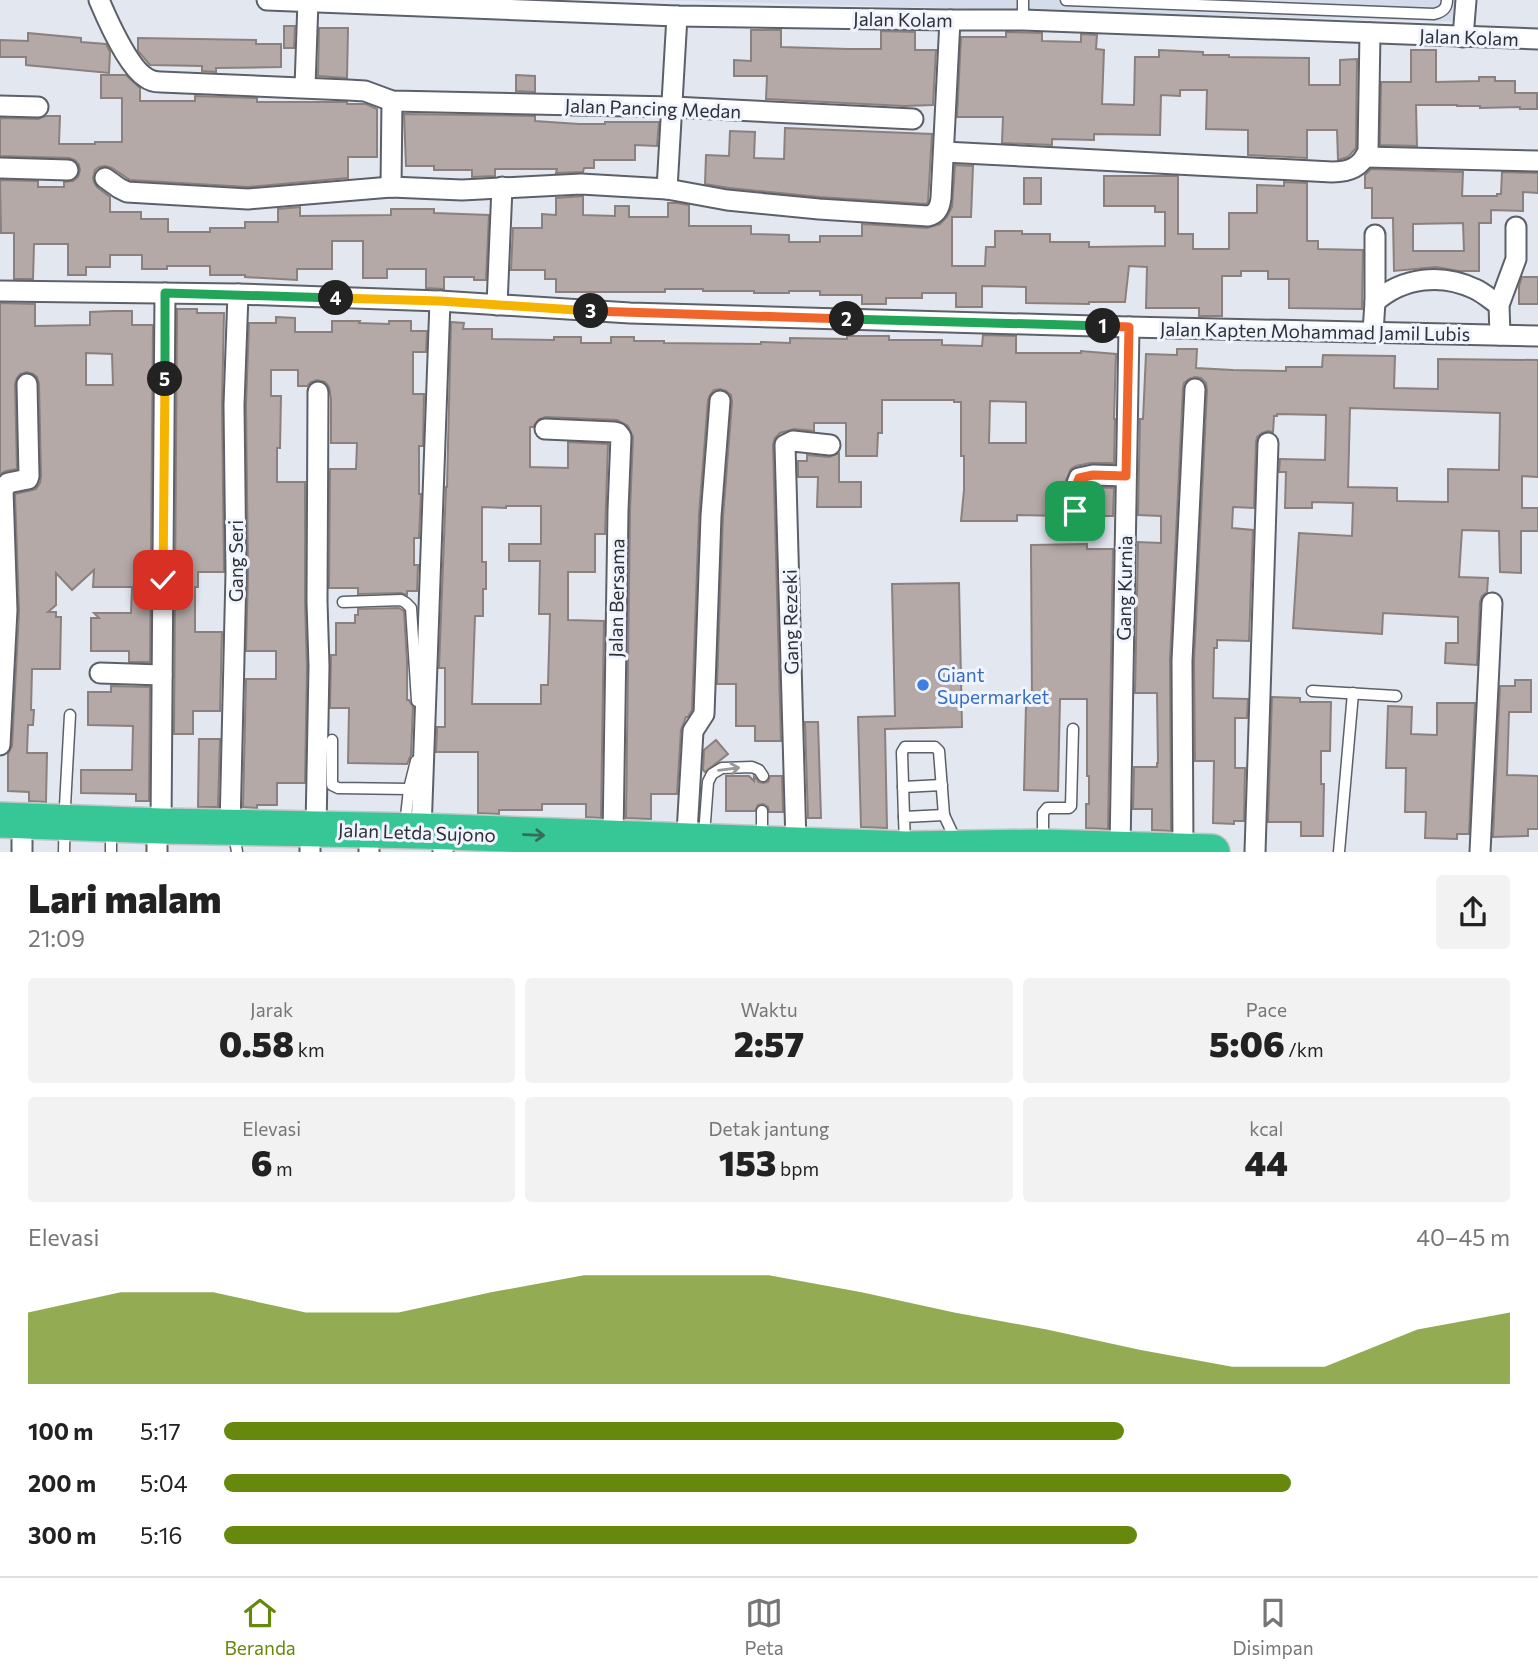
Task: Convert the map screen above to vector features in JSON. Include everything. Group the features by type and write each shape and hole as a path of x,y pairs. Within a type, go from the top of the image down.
{"highway":[{"name":"Jalan Letda Sujono","path":"11,838 432,843 613,838 695,846 773,833 905,833 960,849 1120,848 1198,851"},
{"name":"Jalan Letda Sujono","path":"64,838 111,847 158,840"},
{"name":"Jalan Letda Sujono","path":"312,843 369,850 432,843"}],"street":[{"name":"Jalan Pancing Medan","path":"99,0 111,28 134,65 151,81 365,91 392,101 673,107 914,119"},
{"name":"Jalan Kolam","path":"267,0 677,16 950,20 1023,10 1370,33 1538,39"},
{"path":"1464,37 1465,0"},
{"path":"305,87 308,1"},
{"path":"667,189 677,16"},
{"path":"105,178 127,192 248,199 391,187 462,190 611,184 667,189 727,200 928,216 935,213 940,204 950,20"},
{"path":"944,152 1332,172 1349,170 1356,167 1368,151 1370,33"},
{"path":"391,187 392,101"},
{"path":"0,106 38,107"},
{"path":"1365,157 1538,161"},
{"path":"0,168 68,170"},
{"path":"497,305 502,187"},
{"path":"1500,335 1499,305 1516,259 1516,227"},
{"path":"1373,332 1375,235"},
{"path":"1375,302 1395,287 1429,280 1466,286 1499,305"},
{"name":"Jalan Kapten Mohammad Jamil Lubis","path":"0,292 238,294 440,301 629,313 1538,336"},
{"path":"158,840 165,293"},
{"name":"Gang Seri","path":"234,842 234,405 238,294"},
{"path":"432,843 440,301"},
{"name":"Gang Kurnia","path":"1120,848 1129,327"},
{"path":"0,745 7,610 3,490 8,483 24,481 29,476 27,384"},
{"path":"1195,389 1182,661 1198,851"},
{"path":"312,843 319,666 318,393"},
{"path":"695,846 693,730 704,714 711,516 720,401"},
{"name":"Jalan Bersama","path":"545,429 614,432 621,437 613,838"},
{"name":"Gang Rezeki","path":"773,833 785,445 793,441 830,444"},
{"path":"1255,852 1268,443"},
{"path":"1075,511 1079,478 1093,475 1126,476"},
{"path":"1480,852 1492,603"},
{"path":"100,673 162,675"}],"lane":[{"path":"1066,0 1434,14 1446,8 1447,0"},
{"path":"343,602 401,600 411,608 418,721 416,763 409,789 432,843"},
{"path":"1312,691 1395,696"},
{"path":"1339,852 1353,694"},
{"path":"64,838 71,715"},
{"path":"1043,849 1043,813 1049,808 1071,806 1073,729"},
{"path":"332,740 331,782 334,787 409,789"},
{"path":"944,815 905,833 902,752 905,747 938,748 944,815 960,849"},
{"path":"695,846 712,774 722,768 752,767 759,770 762,776"},
{"path":"903,787 942,785"}],"shaded area":[{"path":"654,0 1464,0 1463,22"}],"building":[{"path":"284,26 295,26 294,48 284,48"},
{"path":"319,28 348,28 347,78 318,76"},
{"path":"751,30 781,30 781,47 848,49 881,49 881,31 915,32 915,50 936,50 933,105 766,99 767,76 734,76 734,60 751,61"},
{"path":"1006,32 1042,33 1042,41 1081,42 1081,34 1097,35 1096,49 1104,50 1102,104 1134,105 1135,57 1159,57 1159,50 1203,52 1203,55 1229,57 1309,58 1309,85 1340,85 1340,60 1357,59 1356,148 1348,157 1338,160 1337,130 1307,130 1307,158 1248,155 1248,130 1206,129 1207,90 1180,90 1180,96 1161,95 1160,135 1094,134 1094,140 1052,139 1052,145 1002,143 1003,117 957,117 961,37 1006,37"},
{"path":"28,33 81,38 81,42 106,44 110,52 109,73 26,65 26,57 0,57 0,40 28,41"},
{"path":"138,38 256,40 256,44 281,44 281,67 216,68 216,72 202,71 202,66 150,65 138,51"},
{"path":"1411,50 1436,50 1436,82 1479,81 1479,77 1495,77 1495,81 1515,81 1515,93 1537,93 1537,109 1416,105 1417,146 1380,145 1381,82 1411,82"},
{"path":"101,75 126,75 140,88 140,101 195,101 195,96 257,98 257,102 347,102 366,104 377,109 377,157 348,157 348,178 248,187 130,180 112,168 99,167 93,178 97,187 110,197 110,212 141,212 141,219 168,219 168,232 210,232 210,228 245,228 245,222 278,222 278,209 300,207 300,216 391,215 391,209 434,209 434,213 489,215 486,280 474,280 474,277 444,277 444,289 426,288 426,269 387,269 387,278 363,278 363,241 332,241 332,269 297,269 297,280 210,275 210,266 142,269 142,255 110,255 110,267 86,267 86,275 68,275 68,244 34,244 33,279 14,279 14,233 1,233 0,180 38,181 38,187 64,187 64,182 73,181 80,170 75,160 69,158 0,156 0,118 38,119 60,116 59,144 122,142 122,98 101,98"},
{"path":"516,75 535,76 535,92 516,91"},
{"path":"404,114 535,116 535,121 579,124 659,122 657,146 635,145 635,160 594,160 594,168 584,168 583,172 556,173 557,169 495,169 495,176 472,177 472,170 434,170 434,166 406,166"},
{"path":"785,128 932,134 928,202 820,197 705,184 706,155 729,156 730,131 755,132 754,158 784,159"},
{"path":"955,165 973,166 971,217 952,217 952,266 985,266 986,247 995,247 995,231 1050,234 1050,242 1089,242 1089,247 1165,246 1165,212 1155,212 1155,206 1104,206 1104,176 1178,176 1178,234 1193,234 1193,249 1229,249 1229,213 1257,213 1257,185 1307,183 1307,241 1318,241 1318,249 1363,250 1362,309 1289,308 1289,279 1268,279 1268,271 1241,271 1241,276 1222,276 1222,316 1199,316 1199,308 1146,308 1147,267 1129,266 1125,302 1026,303 1026,287 982,286 982,307 956,307 956,293 922,293 922,298 886,298 886,304 862,304 862,295 820,295 820,291 754,293 665,289 665,292 556,292 556,279 545,279 545,270 511,270 513,228 542,228 542,214 556,215 556,198 583,196 583,215 615,216 615,206 629,206 629,217 668,217 668,203 689,205 689,226 751,226 751,234 789,235 789,242 820,242 820,236 862,236 862,224 927,228 940,224 952,207"},
{"path":"1371,169 1463,172 1462,196 1497,196 1501,194 1502,172 1538,173 1538,193 1523,192 1523,211 1491,210 1491,223 1479,223 1479,271 1436,267 1394,271 1393,218 1372,218 1372,188 1365,188 1365,175","holes":["1463,223 1464,251 1413,251 1413,224"]},
{"path":"1024,178 1041,178 1041,204 1024,204"},
{"path":"1522,277 1538,277 1538,304 1519,304"},
{"path":"0,303 35,304 35,326 90,325 90,312 113,311 132,311 132,325 153,325 150,662 129,662 129,651 91,651 91,618 99,618 94,613 131,613 132,587 93,587 94,570 72,590 56,573 56,605 48,612 56,612 56,617 61,617 60,669 32,669 33,725 28,725 27,753 47,753 46,802 29,801 29,792 8,791 8,754 12,746 19,611 15,494 36,489 41,476 39,384 37,377 27,372 20,374 15,384 17,469 0,474","holes":["86,353 112,354 113,385 86,385"]},
{"path":"177,309 197,309 197,313 224,313 224,572 198,572 198,587 195,587 195,632 222,632 220,711 193,711 193,734 174,734"},
{"path":"276,317 295,318 295,332 332,332 332,321 389,324 389,321 411,321 411,331 427,331 426,352 413,352 413,394 424,394 423,446 419,446 419,538 414,538 414,565 418,565 417,591 407,591 407,595 358,594 358,588 329,588 330,469 356,469 357,443 331,443 331,399 329,387 325,382 317,380 307,386 298,386 298,370 271,370 271,396 281,396 277,482 305,482 305,783 277,783 277,805 257,805 257,808 243,807 246,679 276,679 276,651 246,651 246,405 249,323 276,323"},
{"path":"451,322 464,323 463,329 492,329 492,339 554,340 554,337 581,337 581,343 611,343 611,337 634,337 634,341 664,343 761,344 790,343 790,338 847,339 847,336 889,336 889,340 942,340 942,345 982,346 983,335 1016,336 1016,353 1081,351 1116,354 1114,463 1090,463 1071,469 1064,485 1064,516 1017,515 1017,521 961,521 964,456 961,456 961,402 954,400 882,400 882,433 878,433 877,456 846,456 846,423 814,423 814,431 794,429 780,433 775,438 773,445 781,741 755,741 755,726 736,726 736,684 717,684 723,517 732,402 731,395 726,391 714,390 708,400 699,515 692,710 681,730 677,794 651,794 651,819 626,818 633,437 628,426 617,420 546,417 530,427 530,467 568,468 568,442 608,444 605,534 595,534 595,572 568,572 568,620 604,621 601,818 586,817 586,804 542,804 542,810 478,813 478,752 436,752 437,727 445,727 445,668 439,668","holes":["990,401 1026,402 1026,443 989,443","541,506 541,544 509,544 509,561 540,561 539,614 550,614 548,685 541,685 541,704 472,704 475,616 483,616 483,589 486,589 486,562 482,562 482,507"]},
{"path":"1177,349 1197,349 1196,368 1286,371 1286,367 1322,367 1323,355 1395,356 1394,388 1438,389 1438,359 1538,360 1538,477 1522,476 1522,508 1538,508 1538,531 1521,531 1521,573 1500,572 1499,531 1462,530 1459,577 1488,578 1487,592 1480,602 1477,665 1445,663 1446,643 1458,643 1458,617 1383,613 1382,634 1293,628 1299,533 1352,536 1353,503 1312,502 1312,508 1285,508 1286,472 1279,472 1280,459 1325,460 1326,415 1274,416 1273,432 1268,431 1257,437 1254,508 1233,507 1232,528 1253,530 1249,641 1217,640 1217,648 1214,648 1213,698 1248,699 1247,718 1235,718 1235,768 1245,768 1244,821 1234,821 1234,824 1213,823 1214,761 1195,761 1194,661 1207,390 1206,383 1201,378 1195,377 1184,383 1170,660 1171,831 1152,830 1152,809 1133,809 1134,767 1157,767 1158,763 1157,693 1135,693 1138,542 1161,543 1161,516 1138,515 1140,419 1143,419 1146,354 1177,355","holes":["1350,408 1500,413 1499,470 1448,469 1448,502 1397,501 1397,488 1348,487"]},
{"path":"839,453 839,482 861,482 861,507 817,507 818,477 798,477 798,461 807,461 807,455 829,457"},
{"path":"1114,488 1113,516 1086,516 1088,489"},
{"path":"1087,544 1087,549 1113,549 1108,829 1086,828 1086,804 1089,804 1087,699 1060,699 1058,791 1024,790 1026,704 1032,704 1031,545"},
{"path":"959,583 962,727 885,729 887,828 861,827 858,717 895,716 892,584"},
{"path":"399,608 404,611 407,700 413,707 411,755 407,764 348,763 349,708 330,708 331,655 336,655 336,623 355,623 358,609"},
{"path":"1515,680 1531,680 1531,712 1509,712 1507,775 1538,776 1538,829 1528,829 1528,836 1493,837 1500,686 1515,686"},
{"path":"111,686 150,687 149,801 136,801 136,794 81,793 81,770 132,770 133,726 88,725 88,692 111,692"},
{"path":"1272,697 1300,698 1300,702 1331,702 1330,751 1321,751 1321,784 1324,784 1323,836 1301,836 1301,822 1268,822"},
{"path":"1437,703 1475,703 1469,834 1457,834 1457,839 1425,838 1426,812 1405,812 1406,768 1386,768 1388,706 1412,707 1411,734 1437,735"},
{"path":"805,722 818,722 821,818 808,818"},
{"path":"199,739 220,739 218,807 198,807"},
{"path":"716,740 728,754 705,772 704,750"},
{"path":"726,776 749,776 754,781 754,776 763,783 768,782 770,776 782,776 783,812 769,812 768,807 763,804 758,805 755,811 726,811"}],"place":[{"name":"Giant Supermarket","path":"923,685"}],"route":[{"path":"163,580 165,293 440,301 629,313 1129,327 1126,476 1093,475 1079,478 1075,511"}]}
